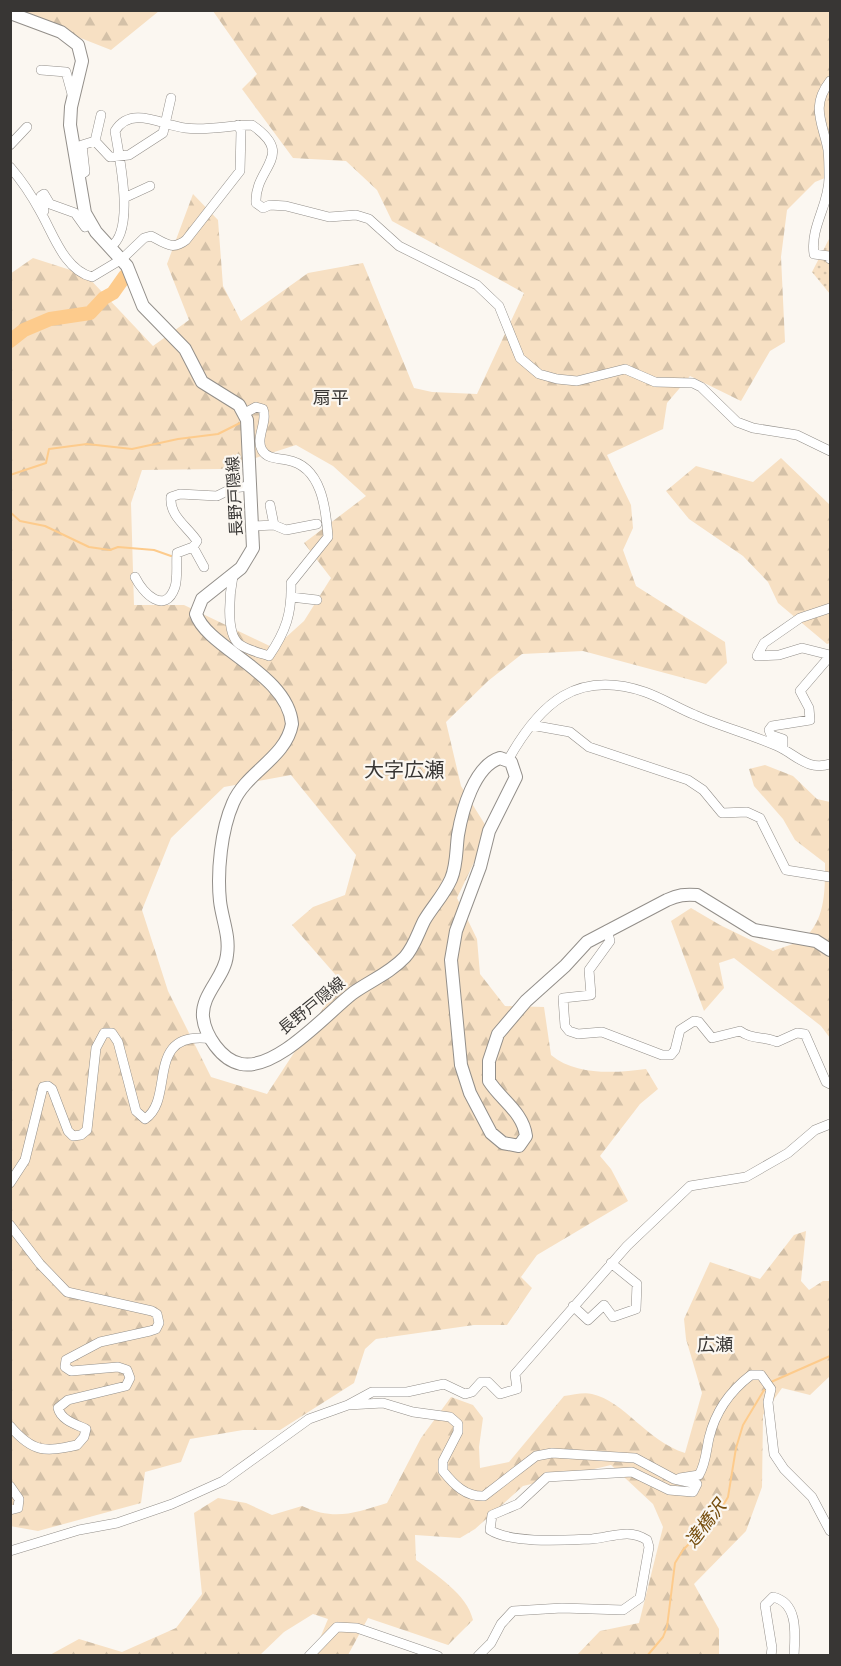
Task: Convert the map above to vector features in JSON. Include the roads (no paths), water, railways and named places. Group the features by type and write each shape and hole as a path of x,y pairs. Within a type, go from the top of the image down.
{"main road":[{"path":"13,15 61,32 78,45 82,61 72,103 70,125 83,204 91,224 122,259 134,280 143,306 185,349 202,382 218,394 234,401 245,413"},
{"name":"長野戸隠線","path":"245,413 248,426 253,526 251,553 233,576 202,599 197,608 197,618 265,679 285,705 292,724 281,748 241,788 228,816 219,886 227,934 227,960 203,1012 206,1028 224,1056 234,1062 252,1064 299,1041 350,996 400,962 409,951 424,921 451,880 460,827 476,783 491,762 500,758 508,760"},
{"path":"508,760 514,767 516,777 489,831 480,867 456,931 451,960 461,1065 470,1094 488,1130 503,1143 519,1146 526,1136 525,1125 519,1116 489,1081 489,1061 498,1034 526,1001 566,966 587,942 607,930 680,894 697,895 754,930 816,941 831,950"}],"street":[{"path":"41,70 66,72 72,103"},
{"path":"831,81 823,95 818,115 828,152 829,192 812,241 814,254 829,256 831,259"},
{"path":"95,141 110,157 119,158 129,155 164,133 171,98"},
{"path":"95,141 101,115"},
{"path":"110,247 114,244 121,228 124,198 115,131 123,123 138,117 184,128 252,125 272,144 274,153 256,203 263,208 286,206 318,217 356,215 369,219 399,246 477,285 487,293 499,306 520,358 539,374 557,380 577,381 625,369 655,382 693,383 701,387 737,422 753,428 797,435 831,451"},
{"path":"10,168 42,214 60,248 86,275 92,277 122,259 144,238 151,236 171,247 178,246 186,240 240,171 241,131 238,125"},
{"path":"10,145 27,127"},
{"path":"79,176 85,172 82,145 95,141"},
{"path":"124,198 150,186"},
{"path":"42,214 45,213 41,196 44,194 50,204 75,213 85,227 91,224"},
{"path":"233,576 229,596 233,637 239,644 269,656 285,632 291,583 328,537 326,513 318,481 291,460 272,458 263,452 260,443 266,416 263,409 256,407 245,413"},
{"path":"135,577 143,592 153,599 164,600 170,596 176,585 177,553 193,547 197,542 188,527 178,520 170,505 171,497 180,494 217,496 233,488 250,486"},
{"path":"270,505 274,525"},
{"path":"253,526 274,525 286,530 317,524"},
{"path":"193,547 204,567"},
{"path":"291,597 317,600"},
{"path":"783,749 783,739 771,735 769,730 772,726 810,720 809,708 800,691 831,655 802,648 779,655 757,656 764,644 800,618 831,608"},
{"path":"508,760 531,725 559,698 573,689 596,684 644,692 783,749 810,766 831,764"},
{"path":"531,725 570,732 589,747 688,780 703,789 722,813 747,812 760,819 786,870 831,877"},
{"path":"607,930 610,941 589,970 591,995 562,998 564,1026 569,1031 578,1034 602,1032 662,1055 670,1055 675,1050 680,1030 694,1021 699,1022 712,1038 740,1031 750,1038 767,1037 777,1042 797,1033 805,1034 826,1082 831,1084"},
{"path":"10,1183 25,1160 43,1087 48,1086 52,1089 68,1131 73,1136 81,1135 87,1130 96,1048 99,1037 104,1033 112,1033 118,1042 136,1111 145,1119 154,1110 166,1062 176,1045 185,1039 212,1040"},
{"path":"10,1551 79,1530 117,1523 172,1504 223,1481 309,1419 348,1405 372,1392 407,1392 444,1384 465,1394 481,1382 488,1382 500,1394 512,1392 517,1389 515,1374 573,1306 648,1223 690,1186 746,1177 788,1153 814,1130 831,1124"},
{"path":"10,1225 40,1264 67,1292 152,1311 157,1314 159,1323 156,1329 100,1342 76,1352 66,1360 65,1367 71,1371 118,1367 127,1370 130,1378 126,1386 68,1400 58,1408 59,1414 65,1419 86,1429 84,1437 77,1445 38,1449 21,1439 10,1426"},
{"path":"573,1306 588,1320 603,1305 613,1317 636,1309 637,1284 611,1263"},
{"path":"674,1479 699,1475 704,1467 709,1437 721,1408 739,1384 751,1375 761,1375 771,1389 768,1402 774,1454 784,1469 812,1497 831,1531"},
{"path":"348,1405 383,1403 413,1412 450,1417 458,1424 458,1432 443,1461 443,1471 463,1491 476,1496 484,1496 536,1456 552,1453 634,1458 674,1479 697,1484 693,1492 669,1490 632,1472 547,1478 518,1504 492,1515 490,1530 498,1535 530,1539 594,1539 630,1533 647,1540 649,1547 640,1598 623,1610 562,1608 516,1610 506,1617 491,1643 478,1656"},
{"path":"10,1486 19,1499 18,1508 10,1510"},
{"path":"771,1656 772,1648 765,1605 773,1597 785,1603 794,1618 794,1656"},
{"path":"309,1656 337,1627 357,1628 398,1640 438,1656"}],"waterway":[{"path":"10,341 24,330 50,319 90,313 104,298 113,293 125,276"},
{"path":"10,475 46,463 49,449 87,444 132,449 178,439 218,434 240,423"},
{"path":"10,512 20,521 45,526 89,547 110,550 118,547 154,550 171,556"},
{"name":"達橋沢","path":"771,1382 830,1356"},
{"name":"達橋沢","path":"647,1656 663,1637 667,1627 675,1563 683,1550 718,1514 728,1497 736,1448 743,1425 764,1390"}],"district":[{"name":"扇平","path":"331,398"},
{"name":"大字広瀬","path":"404,771"},
{"name":"広瀬","path":"715,1345"}]}
